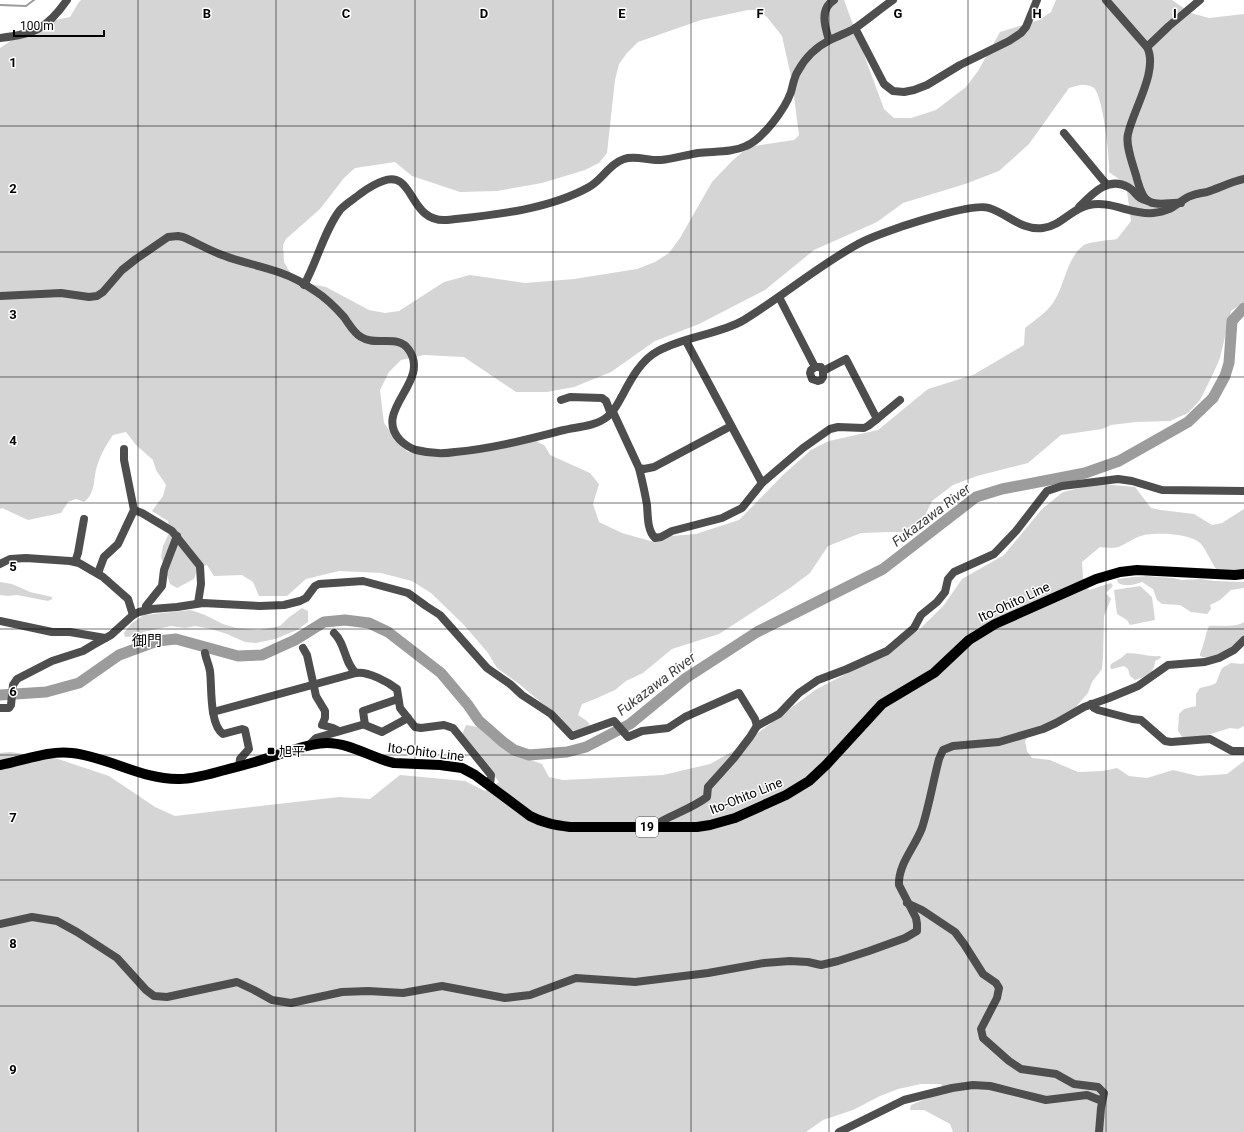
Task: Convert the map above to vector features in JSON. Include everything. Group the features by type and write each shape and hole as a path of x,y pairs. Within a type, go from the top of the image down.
{"main road":[{"name":"Ito-Ohito Line","path":"0,765 47,754 70,752 85,755 137,772 171,779 192,778 308,746 318,744 336,744 394,763 440,765 462,768 469,771 530,816 546,823 570,827 697,826 723,822 764,806 809,781 818,774 882,704 934,673 960,648 981,632 995,624 1096,579 1120,572 1137,570 1235,575 1244,574"}],"street":[{"path":"0,38 24,35 43,26 57,15 67,0"},
{"path":"829,40 824,17 827,6 834,0"},
{"path":"304,284 313,269 317,256 341,209 371,186 385,180 395,180 404,184 422,212 429,218 438,220 483,216 518,211 564,199 591,186 614,164 623,159 631,158 661,160 700,152 723,151 748,146 768,128 784,106 791,93 795,75 806,59 816,49 829,40 855,28 893,0"},
{"path":"855,28 884,84 893,91 904,92 927,85 960,65 1009,41 1021,33 1026,27 1037,0"},
{"path":"1106,0 1147,47 1151,55 1150,69 1128,135 1139,186 1148,201"},
{"path":"1147,47 1200,0"},
{"path":"1064,133 1107,185"},
{"path":"1078,207 1104,204 1153,213 1169,210 1191,196 1244,179"},
{"path":"0,296 61,293 89,298 98,296 122,270 136,259 168,237 178,236 224,256 282,273 322,295 361,337 373,341 396,341 406,346 410,351 414,362 414,375 393,414 392,423 395,433 408,447 416,450 451,453 486,448 600,422 612,413 625,389 644,362 660,350 730,326 743,320 836,257 878,234 956,212 983,207 990,208 1028,227 1046,228 1067,216 1094,192 1107,185 1116,184 1129,188 1141,200 1154,203 1181,203"},
{"path":"779,297 816,367"},
{"path":"686,341 762,483"},
{"path":"823,371 846,359 877,419"},
{"path":"816,367 821,367 823,371 823,377 821,380 812,379 810,373 811,370 816,367"},
{"path":"561,400 570,397 602,398 606,401 639,468 647,506 647,517 652,535 655,538 661,537 672,531 722,518 742,508 762,483 803,448 830,429 838,427 864,428 900,400"},
{"path":"639,468 644,470 654,467 731,426"},
{"path":"98,574 104,557 118,544 134,510 124,460 124,449"},
{"path":"652,827 662,820 700,802 707,797 708,787 734,758 757,726 780,714 799,693 818,680 847,670 887,651 914,628 921,615 937,602 945,592 948,579 954,572 994,554 1016,531 1047,491 1062,486 1118,479 1132,481 1162,490 1244,491"},
{"path":"134,510 161,523 177,536 188,553 200,566 201,584 198,603"},
{"path":"75,562 79,549 84,519"},
{"path":"148,608 162,586 164,570 177,536"},
{"path":"0,564 10,559 26,558 75,562 98,574 128,599 148,608"},
{"path":"0,708 9,708 11,705 13,685 17,679 52,661 83,651 117,630 133,615 148,608 177,607 198,603 260,606 284,605 306,598 315,586 319,584 362,581 408,593 440,615 487,668 510,684 522,695 551,714 572,736 616,721 628,737 642,731 668,728 685,717 739,693 755,719 757,726"},
{"path":"128,599 133,615"},
{"path":"0,621 52,632 70,632 105,638"},
{"path":"334,633 343,648 350,667 356,673"},
{"path":"0,924 32,917 57,921 117,958 146,990 154,996 167,997 237,982 272,1000 290,1003 342,992 368,991 403,993 442,986 505,998 530,995 576,978 634,982 708,974 764,963 790,961 808,962 821,965 838,961 905,938 916,931 917,924 899,885 899,874 921,830 939,759 943,750 953,746 999,742 1043,729 1091,704 1138,686 1168,665 1205,662 1219,658 1234,650 1244,640"},
{"path":"303,648 307,655 316,696 325,711 325,718 322,725 339,731"},
{"path":"205,653 210,669 211,696 214,712 222,733 242,729 244,730 249,748 240,759 239,766"},
{"path":"214,712 356,673 365,673 392,686 398,691 400,708 413,726 417,728 444,725 454,728 491,774 490,786"},
{"path":"398,699 363,711 365,726 382,732 408,718"},
{"path":"1091,704 1098,710 1141,720 1166,741 1210,739 1232,751 1244,751"},
{"path":"308,746 316,738 365,724"},
{"path":"907,903 922,910 954,932 964,944 983,974 996,983 999,988 997,998 981,1029 983,1038 1009,1061 1021,1069 1056,1074 1074,1084 1098,1088 1104,1093 1099,1132"},
{"path":"839,1132 904,1100 966,1086 990,1086 1046,1100 1087,1095 1102,1101"}],"shaded area":[{"path":"81,0 844,0 884,109 894,118 911,118 936,110 966,87 978,71 1000,32 1039,20 1051,12 1056,0 1172,0 1191,13 1209,18 1244,14 1244,302 1231,311 1220,358 1200,400 1188,413 1170,421 1136,422 1111,425 1102,429 1061,435 1028,463 977,476 953,485 932,501 922,522 908,532 861,533 828,546 810,573 790,588 719,634 672,649 643,673 626,681 615,690 582,704 578,715 590,725 575,731 569,729 555,714 497,668 488,653 464,625 431,593 412,581 381,573 339,571 306,579 287,596 259,596 253,582 242,575 214,576 207,565 198,568 194,579 177,588 170,584 161,557 163,546 170,531 168,521 152,511 163,496 166,485 156,470 153,460 136,445 126,432 113,435 108,442 97,466 91,494 84,502 76,499 68,502 61,513 28,520 2,508 0,509 0,48 36,24 70,17","holes":["748,10 756,10 767,17 782,36 792,81 799,135 794,140 748,147 732,161 712,182 680,238 669,253 655,262 637,269 574,279 525,283 470,275 444,282 399,311 385,313 369,310 326,287 306,283 291,274 284,262 283,245 286,239 320,209 344,178 355,168 395,162 412,176 460,192 497,191 542,183 585,170 599,163 607,153 615,80 619,64 627,53 638,42 701,20","1080,85 1092,87 1098,95 1105,129 1109,172 1126,184 1131,221 1117,239 1086,244 1078,251 1069,265 1053,303 1044,313 1025,328 1024,345 973,375 928,389 878,430 829,441 811,450 783,475 739,520 696,534 671,536 654,542 622,533 599,522 593,504 599,484 590,473 550,455 545,446 533,439 425,453 408,452 401,446 384,423 380,390 389,372 401,360 424,355 464,357 516,392 547,392 574,387 611,372 655,341 699,324 765,290 814,250 877,222 903,203 965,184 999,171 1029,144 1069,88"]},
{"path":"1103,484 1135,487 1151,508 1194,514 1212,525 1222,523 1244,509 1244,570 1233,571 1216,569 1200,543 1188,537 1170,534 1143,535 1117,547 1100,547 1082,562 1083,578 1089,590 1111,583 1113,586 1106,593 1111,599 1104,616 1102,669 1092,682 1088,693 1074,709 1028,737 1025,741 1027,751 1032,758 1050,760 1078,772 1103,771 1117,768 1129,776 1147,778 1173,770 1198,776 1227,774 1244,761 1244,1132 953,1132 950,1124 924,1110 910,1110 911,1105 943,1092 941,1084 921,1084 898,1089 880,1096 853,1110 823,1120 806,1132 0,1132 0,753 10,752 55,758 109,776 155,807 175,816 339,797 370,799 400,775 465,781 485,791 499,782 462,735 466,725 478,727 490,738 514,754 542,764 549,777 563,780 663,775 710,764 737,749 815,690 873,660 919,630 944,605 962,579 1004,555 1042,509 1063,492"},
{"path":"1147,576 1182,580 1200,579 1244,582 1244,588 1231,590 1220,600 1210,605 1211,609 1207,614 1191,612 1180,605 1162,604 1157,600 1153,589 1142,582 1133,585 1124,585 1118,583 1117,579"},
{"path":"0,582 12,584 30,592 52,597 52,599 48,601 17,595 0,595"},
{"path":"1140,586 1152,597 1155,620 1130,625 1127,620 1117,614 1114,590"},
{"path":"302,608 308,611 308,622 297,630 275,639 256,643 245,642 227,634 195,626 185,628 171,626 143,632 137,636 125,637 124,633 132,623 144,615 191,610 236,628 259,630 280,626"},
{"path":"1244,622 1244,636 1223,654 1206,658 1200,656 1209,626 1232,626"},
{"path":"1127,653 1160,656 1161,658 1155,661 1155,665 1149,674 1135,680 1130,676 1128,669 1124,666 1112,669 1110,668 1111,664"},
{"path":"1231,663 1244,663 1244,726 1238,729 1230,728 1201,737 1183,738 1178,731 1179,714 1184,709 1196,706 1196,694 1200,688 1216,683 1222,668"}],"waterway":[{"path":"0,5 26,6 34,0"},
{"name":"Fukazawa River","path":"0,695 46,692 79,683 119,655 157,641 176,639 238,656 262,655 295,640 324,622 345,620 369,623 388,632 441,673 468,705 479,721 514,750 529,755 567,752 586,747 630,724 686,678 757,632 883,569 976,497 1002,489 1085,473 1119,461 1188,422 1213,398 1225,376 1229,363 1232,321 1244,308"}],"place":[{"name":"旭平","path":"271,751"}],"district":[{"name":"御門","path":"147,641"}]}
